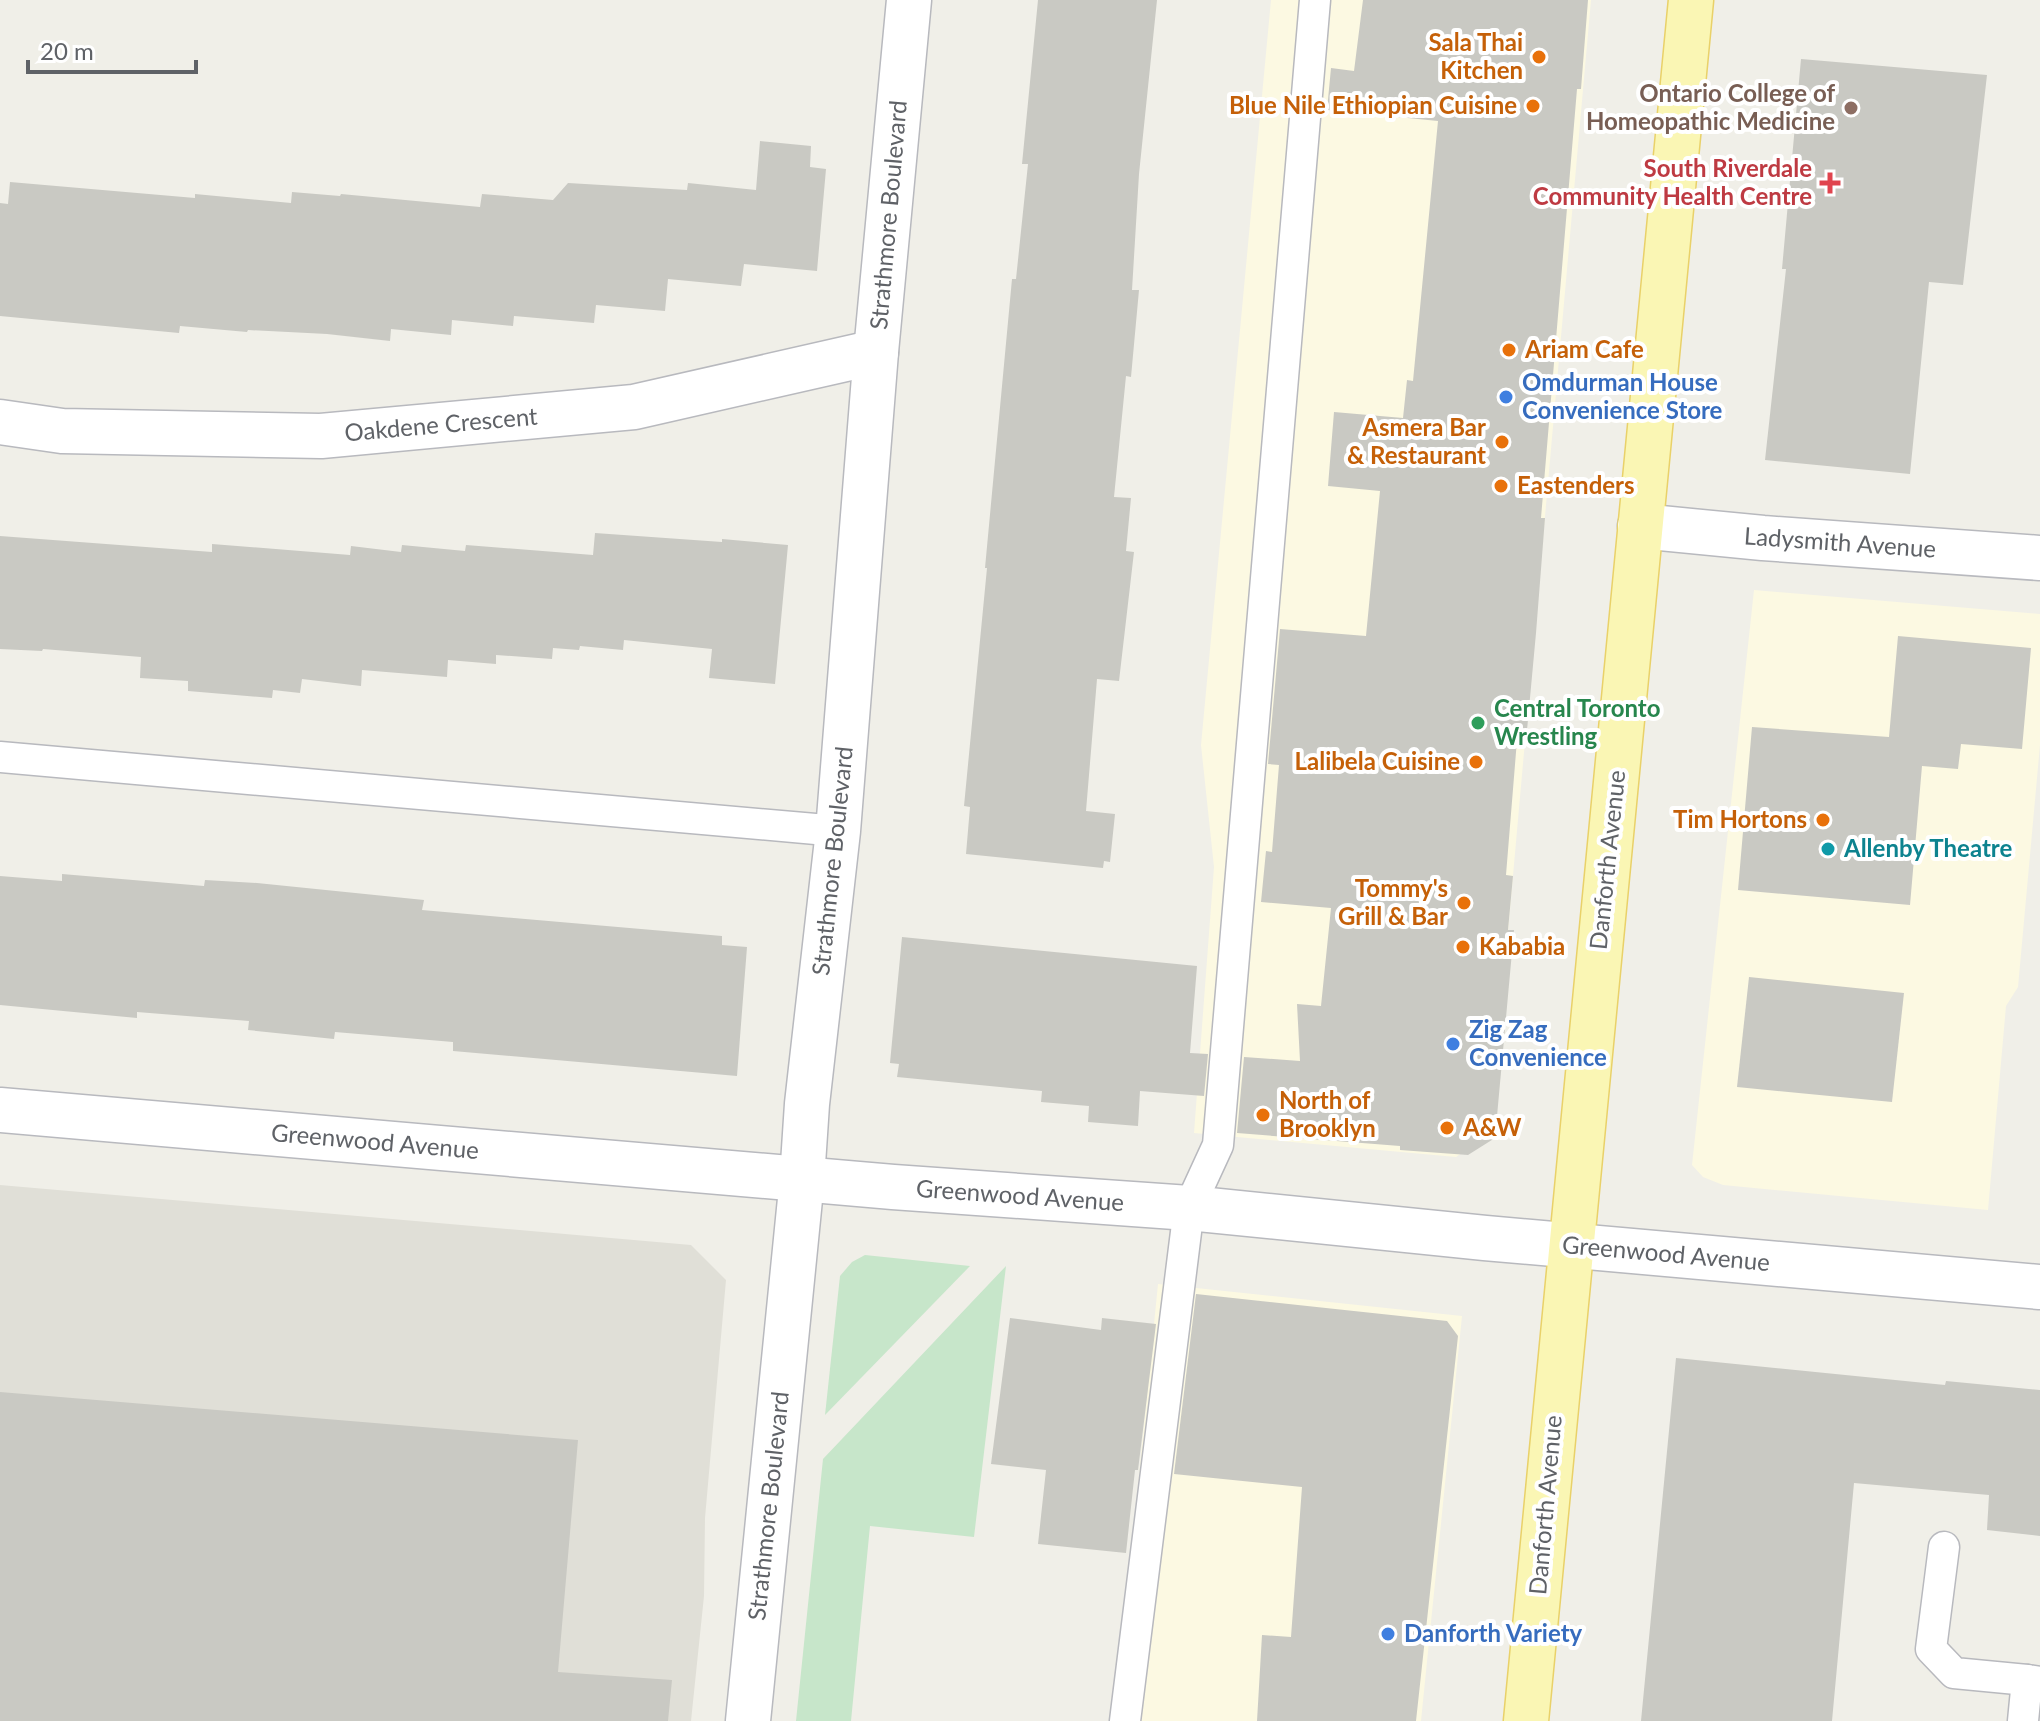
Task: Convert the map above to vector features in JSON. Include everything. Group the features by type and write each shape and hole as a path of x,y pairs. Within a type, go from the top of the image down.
{"main road":[{"name":"Danforth Avenue","path":"1526,1721 1691,0"}],"street":[{"name":"Strathmore Boulevard","path":"748,1721 807,1104 838,831 876,352 909,0"},
{"name":"Oakdene Crescent","path":"0,422 62,431 321,436 634,407 876,352"},
{"name":"Ladysmith Avenue","path":"1640,526 2040,558"},
{"name":"Greenwood Avenue","path":"0,1110 802,1179 1189,1208 2040,1287"}],"lane":[{"path":"1125,1721 1189,1208 1218,1145 1315,0"},
{"path":"0,757 838,831"},
{"path":"1944,1547 1931,1649 1954,1673 2033,1681 2023,1721"}],"shaded area":[{"path":"1271,0 1591,0 1490,1134 1456,1157 1194,1133 1214,867 1201,745"},
{"path":"1754,590 2040,614 2040,745 2018,987 2006,1006 1988,1210 1723,1185 1703,1177 1692,1165"},
{"path":"0,1185 691,1245 726,1280 705,1518 704,1596 691,1721 0,1721"},
{"path":"1158,1284 1462,1316 1421,1721 1112,1721"}],"green space":[{"path":"865,1255 970,1266 825,1415 840,1276 852,1262"},
{"path":"1006,1266 974,1537 870,1526 851,1721 796,1721 823,1459"}],"building":[{"path":"1038,0 1157,0 1139,174 1132,290 1139,290 1131,377 1126,376 1114,497 1131,498 1126,551 1134,552 1119,681 1097,679 1086,811 1115,814 1110,862 1104,861 1103,868 966,854 970,807 964,806 1012,279 1016,279 1028,164 1022,164"},
{"path":"1363,0 1588,0 1581,89 1577,89 1541,518 1545,518 1526,741 1517,740 1506,875 1513,876 1508,930 1514,930 1495,1138 1468,1155 1400,1150 1400,1146 1237,1133 1244,1057 1300,1061 1297,1004 1321,1006 1331,908 1261,902 1266,851 1272,852 1279,765 1268,764 1280,629 1366,636 1380,491 1328,486 1334,412 1403,418 1407,380 1413,381 1438,121 1327,110 1331,68 1354,71"},
{"path":"1801,59 1987,75 1963,285 1929,282 1910,474 1765,460 1786,269 1782,269"},
{"path":"760,141 811,146 810,167 826,169 817,271 744,264 741,286 668,279 665,311 596,305 594,323 514,316 513,326 452,320 451,335 391,329 390,341 327,334 180,326 179,333 0,316 0,203 8,204 10,182 195,198 195,194 291,203 292,192 480,207 482,194 553,200 568,183 687,190 688,183 756,190"},
{"path":"595,533 788,545 775,684 709,678 712,649 624,640 623,650 580,646 579,650 553,648 552,659 496,655 496,664 448,660 447,677 362,670 361,686 302,679 300,693 273,690 272,698 188,691 188,681 140,678 141,657 43,649 0,649 0,536 212,552 212,544 350,555 351,546 401,552 402,545 465,551 466,545 593,555"},
{"name":"Allenby Theatre","path":"1898,636 2031,648 2022,749 1961,744 1958,769 1922,766 1910,905 1738,890 1752,727 1889,737"},
{"path":"62,874 204,886 205,880 257,883 424,900 422,910 722,936 722,945 747,947 737,1076 453,1051 453,1042 335,1032 334,1039 248,1030 249,1021 137,1012 137,1018 0,1005 0,876 62,881"},
{"path":"902,937 1197,966 1190,1053 1208,1054 1204,1096 1140,1091 1138,1126 1088,1122 1089,1106 1041,1102 1042,1091 897,1077 899,1064 890,1063"},
{"path":"1749,977 1904,993 1892,1102 1737,1087"},
{"path":"1196,1294 1447,1321 1458,1336 1416,1721 1257,1721 1262,1635 1291,1637 1302,1487 1174,1474"},
{"path":"1010,1318 1101,1330 1102,1318 1156,1324 1126,1553 1038,1544 1046,1470 991,1464"},
{"path":"1676,1358 1945,1385 1946,1381 2040,1390 2040,1536 1987,1530 1989,1495 1854,1483 1832,1721 1641,1721"},
{"path":"0,1392 578,1440 558,1672 672,1680 668,1721 0,1721"}],"place":[{"name":"Sala Thai Kitchen","path":"1539,57"},
{"name":"Blue Nile Ethiopian Cuisine","path":"1533,106"},
{"name":"Ontario College of Homeopathic Medicine","path":"1851,108"},
{"name":"South Riverdale Community Health Centre","path":"1830,183"},
{"name":"Ariam Cafe","path":"1509,350"},
{"name":"Omdurman House Convenience Store","path":"1506,397"},
{"name":"Asmera Bar & Restaurant","path":"1502,442"},
{"name":"Eastenders","path":"1501,486"},
{"name":"Central Toronto Wrestling","path":"1478,723"},
{"name":"Lalibela Cuisine","path":"1476,762"},
{"name":"Tim Hortons","path":"1823,820"},
{"name":"Allenby Theatre","path":"1828,849"},
{"name":"Tommy's Grill & Bar","path":"1464,903"},
{"name":"Kababia","path":"1463,947"},
{"name":"Zig Zag Convenience","path":"1453,1044"},
{"name":"North of Brooklyn","path":"1263,1115"},
{"name":"A&W","path":"1447,1128"},
{"name":"Danforth Variety","path":"1388,1634"}]}
